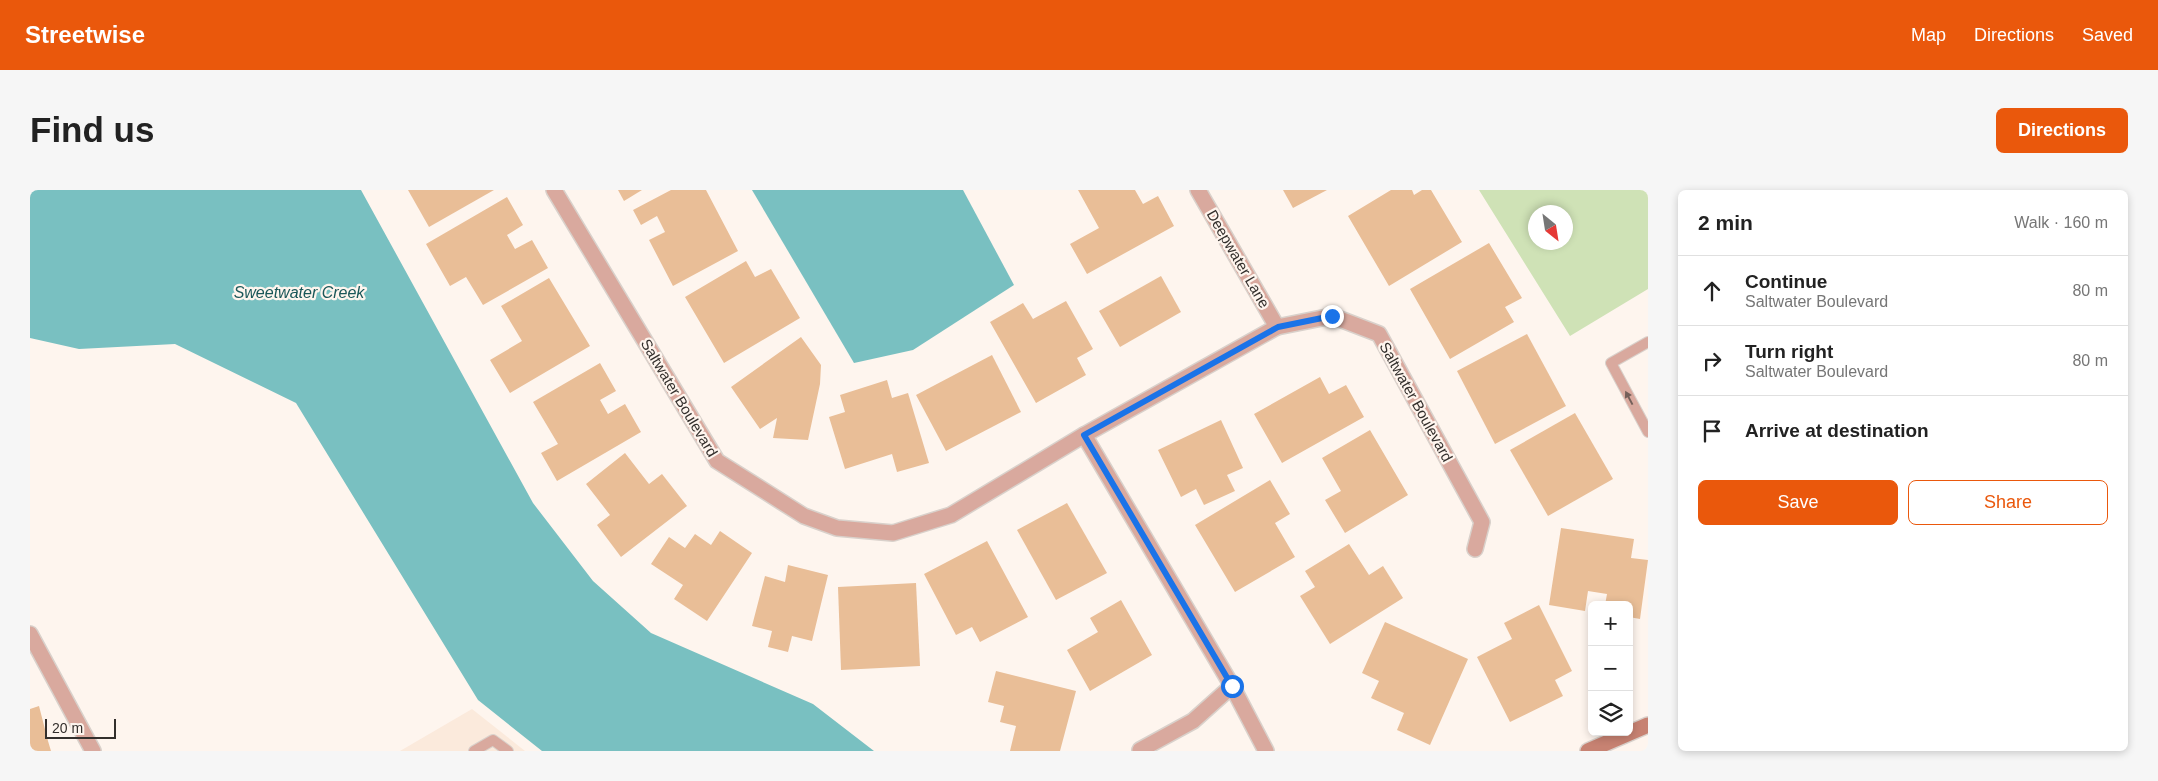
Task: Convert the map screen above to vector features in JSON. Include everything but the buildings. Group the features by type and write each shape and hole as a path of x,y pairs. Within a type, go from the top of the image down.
{"main road":[{"path":"1588,751 1648,725"}],"street":[{"name":"Saltwater Boulevard","path":"554,190 718,461 804,516 837,528 893,533 951,515 1084,435 1278,327 1332,316 1379,334 1482,522 1475,550"},
{"name":"Deepwater Lane","path":"1198,190 1278,327"},
{"path":"1084,435 1232,686 1266,751"},
{"path":"30,634 93,751"},
{"path":"1140,750 1193,721 1232,686"}],"lane":[{"path":"1648,342 1611,363 1648,432"},
{"path":"474,751 493,740 508,751"}],"shaded area":[{"path":"472,709 525,751 400,751"}],"green space":[{"path":"1479,190 1648,190 1648,289 1570,336"}],"water":[{"name":"Sweetwater Creek","path":"30,190 361,190 533,503 593,581 651,633 813,704 874,751 542,751 478,700 296,403 175,344 79,349 30,338"},
{"path":"752,190 963,190 1014,285 913,350 854,363"}],"route":[{"path":"1232,686 1084,435 1278,327 1332,316"}]}
